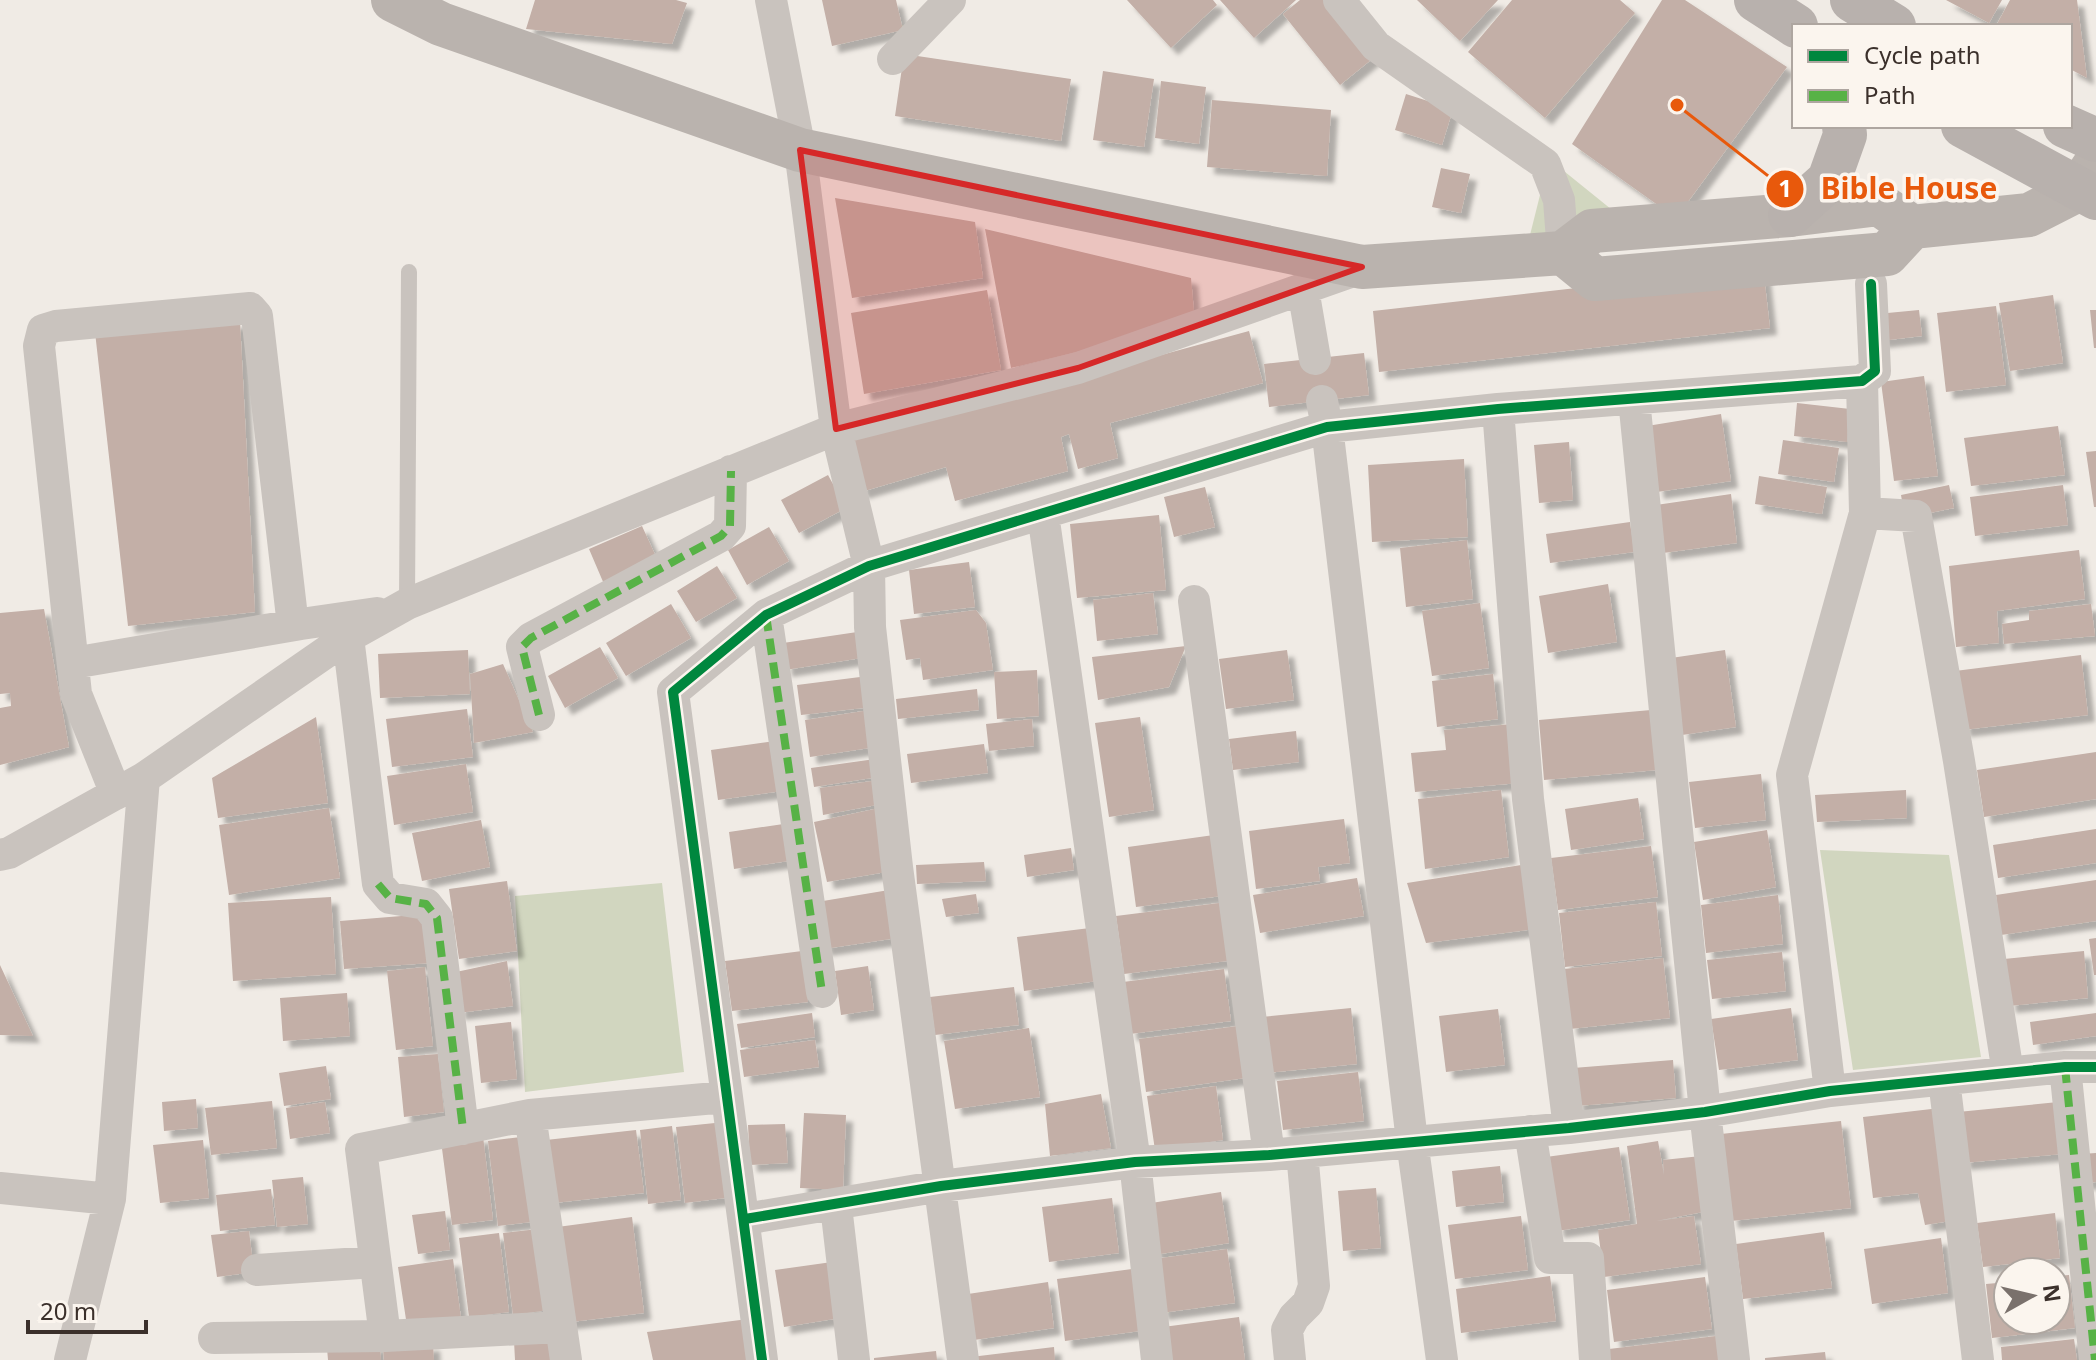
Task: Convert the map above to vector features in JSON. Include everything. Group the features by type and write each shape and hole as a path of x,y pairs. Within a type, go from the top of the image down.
{"main road":[{"path":"393,0 441,24 800,150 1362,267 1563,253 1592,231 1790,215 1879,204 1912,227 2029,215 2090,184"},
{"path":"1756,0 1793,24"},
{"path":"1852,0 1891,24"},
{"path":"1790,215 1829,180 1845,135 1844,128"},
{"path":"1967,128 2090,184"},
{"path":"2069,128 2096,140"},
{"path":"1563,253 1595,279 1887,254 1912,227"}],"street":[{"path":"771,0 800,150 836,429 869,566 870,627 897,867 963,1360"},
{"path":"893,59 950,0"},
{"path":"1339,0 1376,46 1545,164 1559,200 1563,253"},
{"path":"0,855 9,853 144,778 348,637 402,607 836,429 1078,368 1362,267"},
{"path":"762,1360 673,692 766,615 869,566 1043,514 1325,414 1498,409 1862,381 1875,371 1871,284"},
{"path":"1303,289 1315,359"},
{"path":"116,794 76,694 39,346 43,330 56,326 250,308 257,316 292,617 301,624"},
{"path":"1830,1091 1792,775 1865,513 1862,381"},
{"path":"1634,399 1705,1112 1734,1360"},
{"path":"1498,409 1528,799 1569,1128"},
{"path":"1325,414 1412,1141 1442,1360"},
{"path":"539,715 522,647 531,638 721,536 730,526 731,471"},
{"path":"1865,513 1916,516 1959,761 2008,1073"},
{"path":"1043,514 1135,1162 1157,1360"},
{"path":"1194,601 1269,1155"},
{"path":"73,663 402,607"},
{"path":"766,615 822,992"},
{"path":"348,637 378,884 390,898 426,904 437,918 463,1129"},
{"path":"70,1360 110,1199 144,778"},
{"path":"745,1219 941,1186 1135,1162 1269,1155 1569,1128 1705,1112 1830,1091 2080,1067 2095,1360"},
{"path":"1944,1080 1978,1360"},
{"path":"385,1336 361,1149 530,1115 726,1097"},
{"path":"530,1115 566,1360"},
{"path":"1530,1131 1550,1258 1588,1258 1595,1360"},
{"path":"1290,1360 1287,1330 1294,1317 1308,1303 1314,1286 1302,1152"},
{"path":"0,1188 110,1199"},
{"path":"836,1206 854,1360"},
{"path":"257,1270 375,1262"},
{"path":"214,1338 385,1336 560,1327"}],"lane":[{"path":"402,607 409,272"}],"highlighted area":[{"path":"800,150 1362,267 1078,368 836,429"}],"green space":[{"path":"1549,159 1632,226 1529,239"},
{"path":"1820,850 1949,855 1981,1057 1853,1070"},
{"path":"662,883 684,1072 525,1092 515,896"}],"building":[{"path":"535,0 676,0 687,3 672,44 526,29"},
{"path":"822,0 896,0 903,30 832,46"},
{"path":"1127,0 1213,0 1217,5 1171,48"},
{"path":"1220,0 1296,0 1254,38"},
{"path":"1300,0 1332,0 1377,55 1340,85 1283,14"},
{"path":"1417,0 1498,0 1460,41"},
{"path":"1512,0 1620,0 1635,13 1545,118 1468,52"},
{"path":"1662,0 1685,0 1787,67 1676,218 1572,144"},
{"path":"1946,0 2002,0 1989,23"},
{"path":"2010,0 2077,0 2087,78 2072,70 2072,24 1997,24"},
{"path":"904,54 1071,79 1061,141 895,116"},
{"path":"1103,71 1154,79 1144,147 1093,140"},
{"path":"1161,81 1206,87 1199,144 1155,138"},
{"path":"1406,94 1453,109 1442,145 1395,130"},
{"path":"1212,100 1331,110 1327,176 1207,167"},
{"path":"1441,168 1470,174 1461,213 1432,207"},
{"path":"835,198 975,222 983,278 852,298"},
{"path":"985,229 1191,278 1195,323 1011,368"},
{"path":"1763,267 1770,328 1379,372 1373,311"},
{"path":"987,290 1001,370 864,394 851,313"},
{"path":"2053,295 2063,363 2010,371 1999,303"},
{"path":"1996,306 2006,385 1946,392 1937,313"},
{"path":"1919,310 1922,336 1880,341 1877,314"},
{"path":"2090,310 2096,310 2096,348 2094,348"},
{"path":"240,321 255,612 128,626 95,332"},
{"path":"1249,331 1263,383 1110,423 1118,458 1078,469 1069,434 1061,437 1068,471 955,501 946,467 861,492 847,441"},
{"path":"1364,353 1369,395 1269,407 1264,364"},
{"path":"1924,376 1938,476 1894,481 1881,382"},
{"path":"1797,403 1850,409 1847,442 1794,436"},
{"path":"1721,414 1731,481 1657,492 1647,426"},
{"path":"2058,426 2065,475 1971,486 1964,438"},
{"path":"1783,440 1839,448 1834,482 1778,474"},
{"path":"1569,442 1573,500 1539,503 1534,445"},
{"path":"2096,451 2096,507 2094,507 2086,452"},
{"path":"1464,459 1468,537 1372,542 1368,465"},
{"path":"828,475 846,508 799,533 781,500"},
{"path":"1759,476 1827,487 1822,514 1755,504"},
{"path":"1949,485 1954,508 1905,518 1901,495"},
{"path":"2063,485 2068,525 1975,536 1970,497"},
{"path":"1205,487 1215,527 1174,537 1164,497"},
{"path":"1731,494 1737,543 1663,553 1656,505"},
{"path":"1159,515 1166,590 1077,598 1070,524"},
{"path":"1630,522 1634,552 1550,563 1546,534"},
{"path":"642,526 658,561 604,584 589,549"},
{"path":"769,527 789,561 747,585 728,550"},
{"path":"1467,540 1473,599 1406,607 1400,548"},
{"path":"2079,550 2085,599 1997,611 1999,643 1956,647 1949,566"},
{"path":"969,562 975,607 914,614 909,570"},
{"path":"717,566 737,598 696,622 677,591"},
{"path":"1608,584 1617,642 1548,653 1539,596"},
{"path":"1153,593 1158,634 1097,641 1093,600"},
{"path":"1480,603 1489,668 1432,676 1422,611"},
{"path":"671,604 691,638 626,676 606,643"},
{"path":"2091,604 2095,636 2004,644 2002,624 2029,620 2029,611"},
{"path":"44,609 69,747 0,765 0,708 11,706 10,693 0,694 0,613"},
{"path":"976,610 986,623 993,670 923,680 920,658 906,660 900,620"},
{"path":"864,631 868,657 785,670 783,643"},
{"path":"1186,646 1169,687 1098,700 1092,657"},
{"path":"600,647 618,678 565,708 548,676"},
{"path":"468,650 470,694 380,698 378,654"},
{"path":"1287,650 1294,700 1226,709 1219,659"},
{"path":"1725,650 1736,727 1682,735 1671,658"},
{"path":"2081,655 2088,715 1963,730 1955,671"},
{"path":"503,664 533,732 474,743 470,674"},
{"path":"1037,670 1039,716 997,719 994,672"},
{"path":"1493,674 1498,719 1437,727 1432,681"},
{"path":"868,676 872,707 801,715 797,685"},
{"path":"977,689 979,710 898,719 896,699"},
{"path":"467,709 473,757 392,767 386,719"},
{"path":"870,710 876,747 810,757 805,720"},
{"path":"1651,710 1657,770 1544,780 1539,720"},
{"path":"316,717 328,803 218,818 212,778"},
{"path":"1140,717 1154,810 1109,817 1095,723"},
{"path":"1032,719 1034,746 989,751 986,724"},
{"path":"1513,724 1519,783 1415,792 1411,753 1446,750 1444,730"},
{"path":"1296,731 1299,762 1233,770 1229,739"},
{"path":"775,741 782,791 718,800 711,750"},
{"path":"984,744 988,773 911,783 907,754"},
{"path":"2096,752 2096,799 1984,817 1977,770"},
{"path":"875,759 878,777 814,787 811,768"},
{"path":"466,764 473,812 394,825 387,776"},
{"path":"1761,774 1766,820 1695,828 1689,782"},
{"path":"880,780 887,803 823,815 820,788"},
{"path":"1501,790 1509,857 1425,869 1418,799"},
{"path":"1906,790 1907,818 1817,822 1815,795"},
{"path":"1638,798 1644,839 1571,850 1565,809"},
{"path":"884,807 892,871 827,882 814,822"},
{"path":"329,808 340,878 229,895 219,825"},
{"path":"1344,819 1350,863 1318,867 1320,881 1256,889 1249,831"},
{"path":"481,820 490,867 422,881 412,833"},
{"path":"797,822 802,859 734,869 729,832"},
{"path":"2096,829 2096,863 1998,878 1993,845"},
{"path":"1767,830 1776,887 1703,900 1694,842"},
{"path":"1221,834 1229,895 1136,907 1128,847"},
{"path":"1651,846 1658,897 1558,910 1551,858"},
{"path":"1071,848 1074,870 1027,877 1024,855"},
{"path":"984,862 986,881 917,884 916,865"},
{"path":"1527,864 1535,929 1426,943 1407,883"},
{"path":"1357,878 1364,916 1260,933 1253,895"},
{"path":"2096,880 2096,921 2001,935 1996,895"},
{"path":"507,881 517,951 459,959 449,889"},
{"path":"889,890 897,938 824,949 817,902"},
{"path":"976,894 979,913 946,917 942,899"},
{"path":"1778,895 1783,944 1706,953 1701,905"},
{"path":"331,897 336,974 233,981 228,903"},
{"path":"1227,902 1235,960 1124,974 1116,916"},
{"path":"1656,902 1662,956 1565,967 1559,913"},
{"path":"426,914 430,963 344,969 340,921"},
{"path":"1090,928 1097,981 1024,991 1017,937"},
{"path":"2096,938 2096,975 2094,975 2089,939"},
{"path":"802,951 808,1002 732,1011 725,961"},
{"path":"2084,951 2088,998 2009,1006 2004,959"},
{"path":"1782,952 1786,991 1712,999 1707,960"},
{"path":"1663,958 1670,1018 1570,1029 1564,969"},
{"path":"507,961 513,1006 458,1013 456,972"},
{"path":"0,965 33,1036 0,1035"},
{"path":"868,966 874,1010 841,1015 835,971"},
{"path":"425,967 433,1046 396,1050 387,971"},
{"path":"1224,969 1231,1021 1130,1034 1123,982"},
{"path":"1014,987 1019,1025 935,1035 930,997"},
{"path":"347,993 350,1036 283,1041 280,998"},
{"path":"1351,1008 1357,1064 1266,1073 1261,1017"},
{"path":"1791,1008 1798,1060 1719,1070 1711,1019"},
{"path":"1498,1009 1505,1065 1446,1072 1439,1016"},
{"path":"812,1013 815,1037 741,1048 737,1024"},
{"path":"2096,1013 2096,1036 2033,1045 2030,1022"},
{"path":"511,1022 517,1079 481,1083 475,1026"},
{"path":"1238,1026 1245,1078 1146,1092 1139,1039"},
{"path":"1029,1028 1040,1097 955,1109 944,1041"},
{"path":"815,1040 819,1067 744,1077 740,1050"},
{"path":"438,1054 444,1112 404,1117 398,1057"},
{"path":"1673,1060 1676,1098 1576,1106 1573,1068"},
{"path":"326,1066 331,1099 284,1106 279,1073"},
{"path":"1358,1072 1364,1121 1283,1130 1277,1081"},
{"path":"1216,1086 1223,1140 1155,1150 1147,1096"},
{"path":"1101,1094 1111,1148 1050,1156 1045,1104"},
{"path":"196,1099 198,1128 164,1131 162,1102"},
{"path":"272,1101 277,1148 211,1155 205,1108"},
{"path":"325,1102 330,1133 290,1139 286,1108"},
{"path":"2058,1102 2062,1154 1963,1163 1958,1112"},
{"path":"1940,1108 1956,1220 1925,1225 1918,1193 1873,1198 1863,1117"},
{"path":"804,1113 846,1115 843,1190 800,1188"},
{"path":"1841,1121 1851,1208 1731,1221 1721,1134"},
{"path":"715,1123 725,1198 685,1203 676,1127"},
{"path":"785,1124 788,1163 750,1165 748,1125"},
{"path":"672,1126 681,1200 648,1204 640,1130"},
{"path":"636,1130 644,1193 545,1204 537,1141"},
{"path":"483,1136 493,1220 452,1225 441,1141"},
{"path":"529,1136 539,1221 498,1226 488,1141"},
{"path":"203,1140 209,1198 160,1203 153,1145"},
{"path":"1658,1141 1664,1175 1663,1160 1701,1156 1708,1211 1656,1221 1694,1216 1701,1264 1604,1277 1598,1230 1637,1224 1627,1146"},
{"path":"1619,1147 1630,1220 1557,1231 1546,1157"},
{"path":"2096,1153 2096,1182 2084,1183 2081,1154"},
{"path":"1500,1166 1504,1202 1456,1207 1452,1171"},
{"path":"303,1177 308,1224 277,1227 272,1180"},
{"path":"1376,1188 1381,1248 1343,1251 1338,1191"},
{"path":"271,1189 275,1225 220,1231 216,1195"},
{"path":"1221,1192 1229,1243 1154,1255 1145,1204"},
{"path":"1112,1198 1119,1253 1049,1262 1042,1207"},
{"path":"445,1211 450,1250 418,1254 412,1215"},
{"path":"2055,1213 2060,1256 1992,1256 1992,1266 1983,1267 1977,1223"},
{"path":"1521,1216 1528,1270 1455,1279 1448,1225"},
{"path":"632,1217 644,1313 563,1323 550,1228"},
{"path":"538,1229 549,1310 513,1315 503,1233"},
{"path":"249,1231 254,1272 217,1277 211,1235"},
{"path":"1824,1232 1832,1288 1743,1299 1736,1244"},
{"path":"499,1233 509,1312 469,1317 459,1238"},
{"path":"1941,1238 1948,1293 1872,1304 1864,1249"},
{"path":"1227,1249 1235,1303 1161,1313 1154,1259"},
{"path":"453,1259 461,1318 407,1326 398,1267"},
{"path":"832,1262 840,1318 784,1327 775,1270"},
{"path":"1132,1269 1140,1331 1065,1341 1057,1279"},
{"path":"1550,1276 1556,1321 1461,1333 1456,1289"},
{"path":"1705,1277 1712,1329 1614,1342 1607,1290"},
{"path":"1048,1282 1054,1328 974,1340 968,1294"},
{"path":"1992,1283 1992,1336 2009,1336 1992,1338 1986,1284"},
{"path":"2072,1302 2075,1328 2072,1328"},
{"path":"1239,1317 1245,1360 1167,1360 1163,1327"},
{"path":"748,1319 752,1360 653,1360 647,1332"},
{"path":"1716,1336 1719,1360 1610,1360 1609,1349"},
{"path":"552,1338 554,1360 515,1360 514,1341"},
{"path":"2074,1339 2077,1360 2002,1360 2001,1347"},
{"path":"380,1344 381,1360 328,1360 327,1348"},
{"path":"433,1344 434,1360 384,1360 383,1348"},
{"path":"1054,1347 1055,1360 971,1360 971,1357"},
{"path":"936,1351 937,1360 874,1360 874,1358"},
{"path":"1825,1352 1826,1360 1765,1360 1765,1358"}],"marked path":[{"path":"539,715 522,647 531,638 721,536 730,526 731,471"},
{"path":"766,615 822,992"},
{"path":"378,884 390,898 426,904 437,918 463,1129"},
{"path":"2065,1067 2095,1360"}],"cycle path":[{"path":"762,1360 673,692 766,615 869,566 1327,427 1498,409 1862,381 1875,371 1871,284"},
{"path":"745,1219 941,1186 1135,1162 1269,1155 1569,1128 1705,1112 1830,1091 2065,1067 2096,1067"}],"place":[{"name":"Bible House","path":"1677,105"}]}
